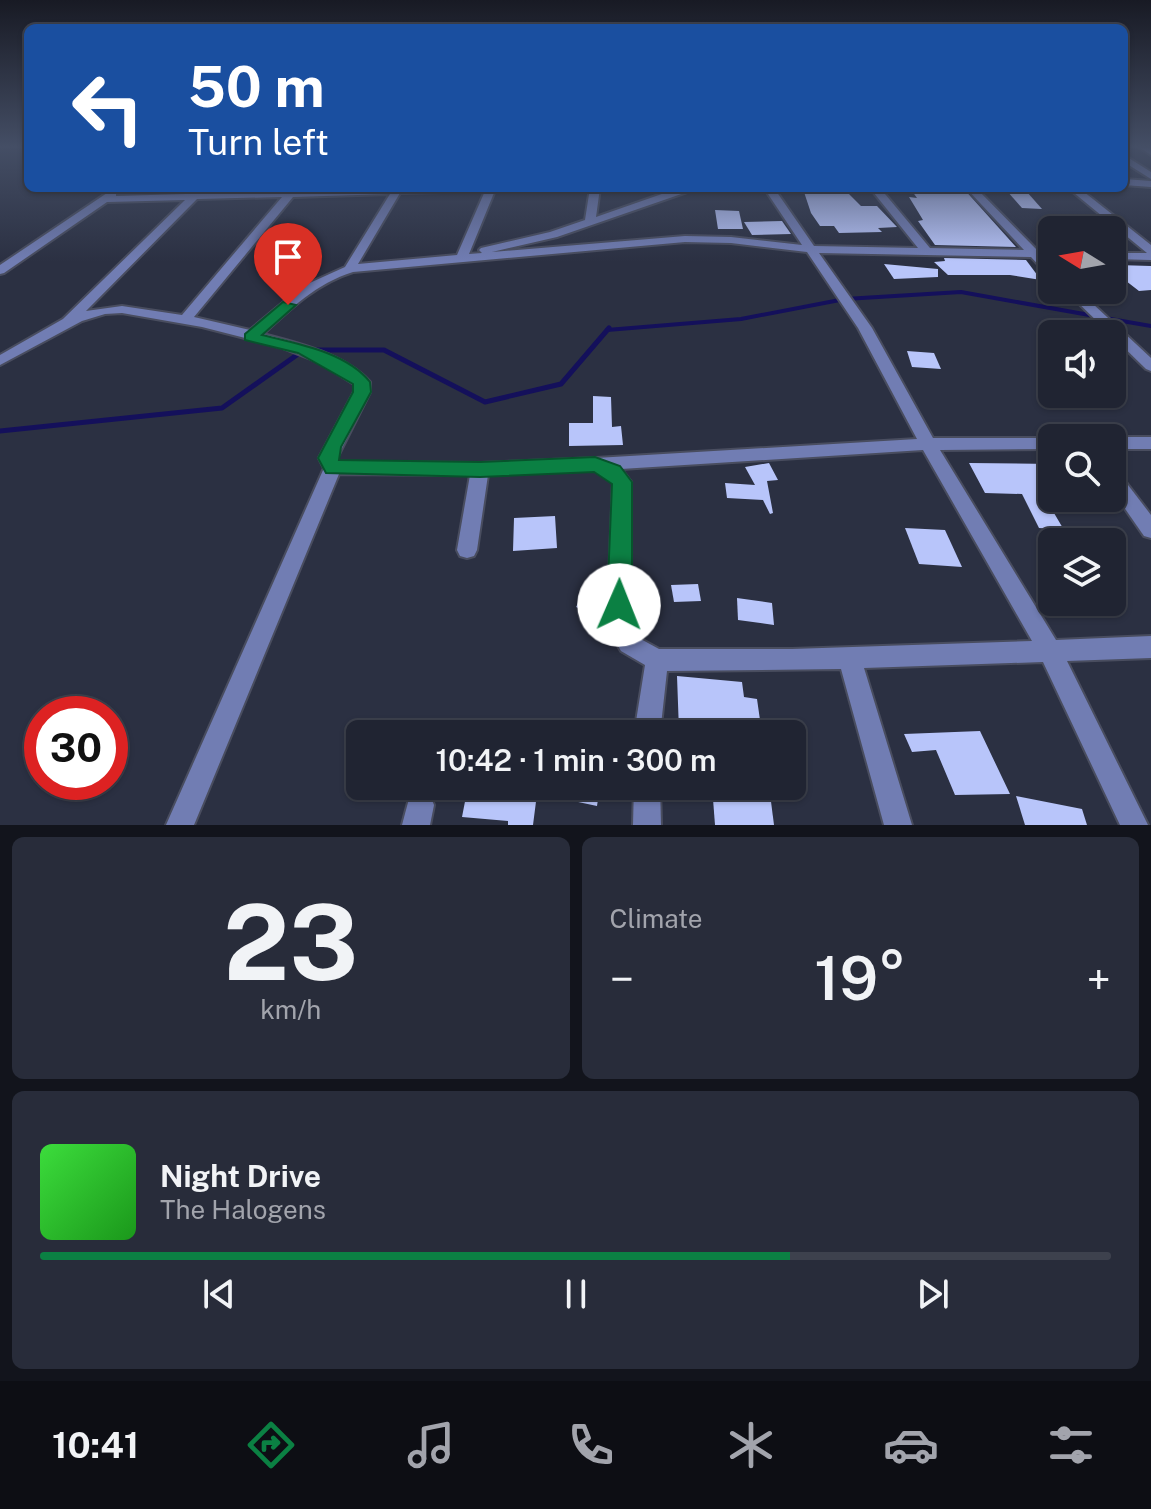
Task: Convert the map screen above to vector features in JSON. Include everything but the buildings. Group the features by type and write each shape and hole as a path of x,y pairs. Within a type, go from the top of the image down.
{"street":[{"path":"0,270 115,192"},
{"path":"105,199 198,192"},
{"path":"66,323 198,192"},
{"path":"184,321 292,192"},
{"path":"349,270 396,192"},
{"path":"462,257 488,192"},
{"path":"590,222 594,192"},
{"path":"462,257 553,235 675,192"},
{"path":"772,192 865,328 928,444 1049,649 1134,825"},
{"path":"878,192 927,252"},
{"path":"975,192 1038,259"},
{"path":"1078,192 1151,251"},
{"path":"251,337 307,289 349,270 462,257 532,255 627,242 685,239 731,240 808,249 1038,254"},
{"path":"1126,256 1151,257"},
{"path":"1086,304 1151,366"},
{"path":"0,361 66,323 104,310 134,308 304,350 362,382 362,392 331,447 328,458 333,468 180,825"},
{"path":"333,468 480,469 928,444 1038,443"},
{"path":"1126,443 1151,443"},
{"path":"595,464 613,471 622,482 618,627 629,644 657,660 1151,647"},
{"path":"467,550 480,469"},
{"path":"1126,496 1151,530"},
{"path":"849,657 898,825"},
{"path":"649,720 657,660"},
{"path":"647,800 647,825"}],"waterway":[{"path":"607,330 741,319 845,299 961,292 1095,316"},
{"path":"1105,318 1151,326"},
{"path":"314,350 384,350 485,402 561,384 607,330"},
{"path":"0,431 222,408 301,352"}],"route":[{"path":"288,305 251,337 304,350 362,382 362,392 331,447 328,458 333,468 480,469 595,464 613,471 622,482 619,605"}]}
